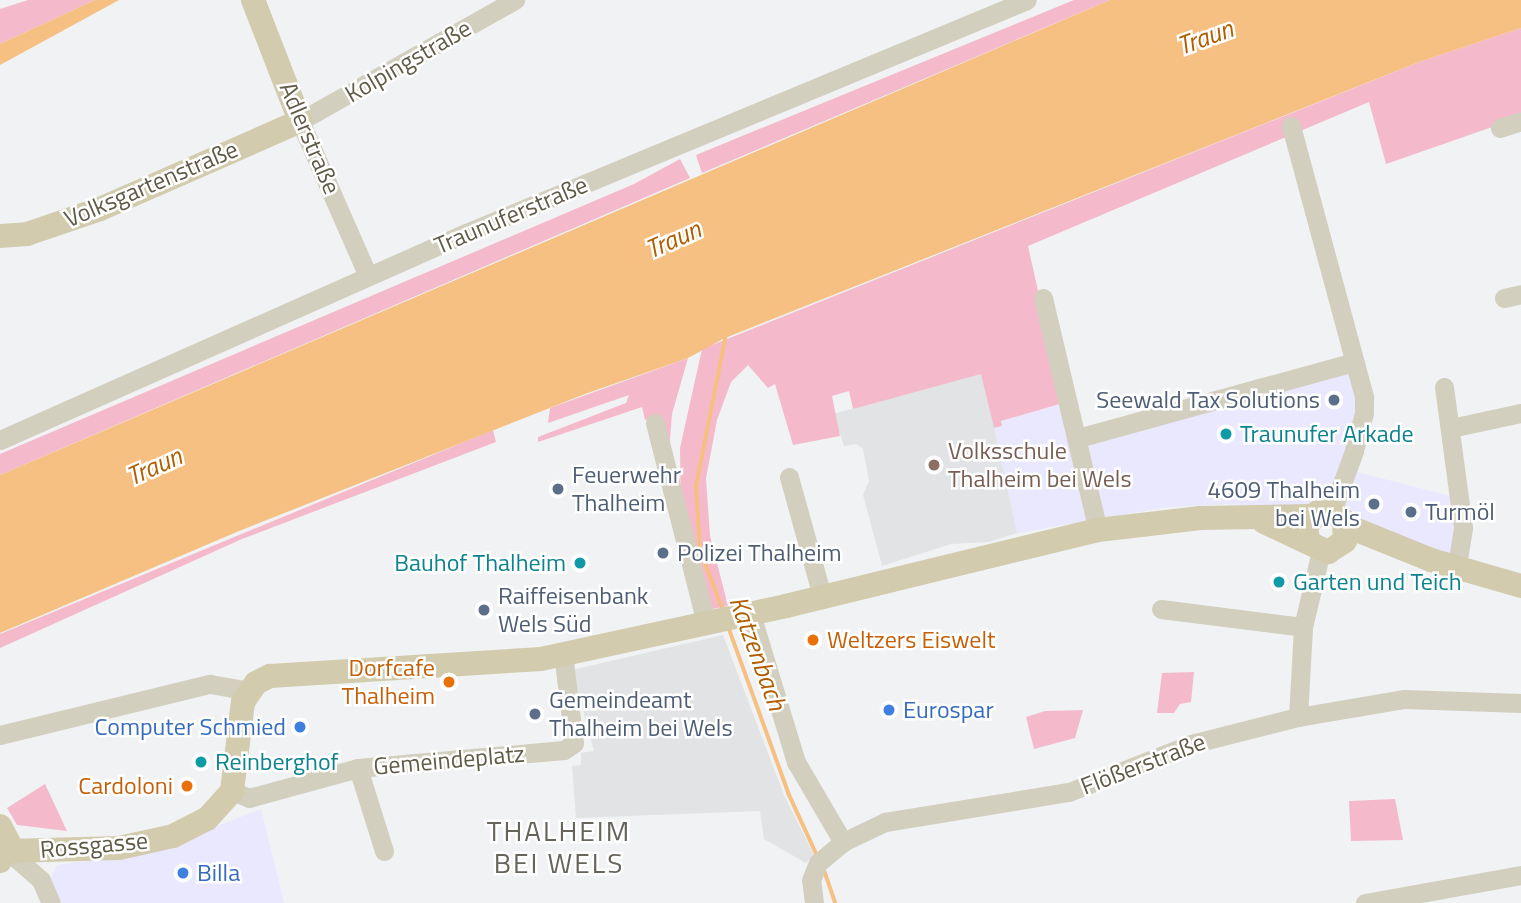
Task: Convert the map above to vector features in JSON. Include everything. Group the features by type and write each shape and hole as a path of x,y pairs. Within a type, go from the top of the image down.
{"main road":[{"name":"Adlerstraße","path":"253,0 300,121"},
{"name":"Volksgartenstraße","path":"0,236 27,234 100,209 300,121"},
{"path":"232,791 243,702 249,691 270,676 489,664 564,654 822,596 898,576 951,556 988,554 1098,530 1200,518 1257,519 1327,532 1521,586"},
{"name":"Rossgasse","path":"3,847 69,851 158,840 196,826 215,811 232,791"},
{"name":"Rossgasse","path":"3,847 102,837 215,811"}],"street":[{"name":"Kolpingstraße","path":"300,121 515,0"},
{"name":"Traunuferstraße","path":"0,440 368,276 1027,0"},
{"name":"Adlerstraße","path":"300,121 368,276"},
{"path":"1500,128 1521,121"},
{"path":"1292,126 1354,362 1364,413 1327,532 1303,627 1298,717"},
{"path":"1043,298 1098,530"},
{"path":"1078,438 1354,362"},
{"path":"1444,387 1463,528 1457,568"},
{"path":"1451,428 1521,413"},
{"path":"655,423 706,623"},
{"path":"789,477 822,596"},
{"path":"1161,609 1303,627"},
{"path":"740,616 796,762 843,842"},
{"name":"Gemeindeplatz","path":"232,791 249,798 358,768 557,751 574,743 564,654"},
{"path":"0,735 210,684 249,691"},
{"name":"Flößerstraße","path":"814,903 811,880 821,860 843,842 899,819 1069,792 1191,744 1298,717 1404,699 1521,703"},
{"path":"358,768 384,851"},
{"path":"3,847 41,880 51,903"},
{"path":"3,847 41,903"},
{"path":"41,880 49,861 69,851"},
{"path":"1365,903 1521,874"}],"shaded area":[{"path":"28,0 95,0 0,44 0,9"},
{"path":"1074,0 1110,0 702,173 696,155"},
{"path":"1521,28 1521,117 1386,164 1369,102 1028,246 1063,403 1001,421 1002,426 994,428 981,374 853,409 849,391 832,396 840,436 793,445 775,384 768,388 748,365 731,382 717,420 706,478 710,536 728,606 707,610 681,517 680,448 702,349 1419,62"},
{"path":"680,159 690,178 0,475 0,454 634,184"},
{"path":"688,358 672,414 668,465 659,416 645,420 642,407 538,442 538,437 626,403 629,395 548,423 550,408"},
{"path":"1362,366 1357,472 1454,497 1453,558 1293,509 1226,504 1168,507 1017,533 994,428 1002,426 1001,421 1063,403 1085,443"},
{"name":"Volksschule Thalheim bei Wels","path":"982,373 1017,533 989,542 951,544 882,566 863,495 869,481 863,449 857,444 844,446 833,414"},
{"path":"493,430 496,442 242,539 0,648 0,634"},
{"path":"723,635 784,795 814,855 806,863 764,839 760,811 576,818 572,766 581,765 581,753 594,751 572,670"},
{"path":"1194,672 1191,702 1180,704 1174,713 1157,713 1162,673"},
{"path":"1083,710 1075,738 1034,749 1026,717 1045,711"},
{"path":"45,784 67,831 17,825 7,808"},
{"path":"1395,799 1403,840 1351,841 1349,801"},
{"path":"261,809 284,903 61,903 50,881 57,865 151,852"}],"water":[{"path":"95,0 119,0 0,65 0,44"},
{"name":"Traun","path":"1110,0 1521,0 1521,28 1419,62 725,338 688,358 585,394 239,531 0,633 0,475"}],"waterway":[{"name":"Katzenbach","path":"723,611 700,550 696,486 726,335"},
{"name":"Katzenbach","path":"729,628 789,794 817,855"},
{"name":"Katzenbach","path":"824,869 836,903"}],"place":[{"name":"Seewald Tax Solutions","path":"1334,400"},
{"name":"Traunufer Arkade","path":"1226,434"},
{"name":"Volksschule Thalheim bei Wels","path":"934,465"},
{"name":"Feuerwehr Thalheim","path":"558,489"},
{"name":"4609 Thalheim bei Wels","path":"1374,504"},
{"name":"Turmöl","path":"1411,512"},
{"name":"Polizei Thalheim","path":"663,553"},
{"name":"Bauhof Thalheim","path":"580,563"},
{"name":"Garten und Teich","path":"1279,582"},
{"name":"Raiffeisenbank Wels Süd","path":"484,610"},
{"name":"Weltzers Eiswelt","path":"813,640"},
{"name":"Dorfcafe Thalheim","path":"449,682"},
{"name":"Eurospar","path":"889,710"},
{"name":"Gemeindeamt Thalheim bei Wels","path":"535,714"},
{"name":"Computer Schmied","path":"300,727"},
{"name":"Reinberghof","path":"201,762"},
{"name":"Cardoloni","path":"187,786"},
{"name":"Billa","path":"183,873"}],"district":[{"name":"THALHEIM BEI WELS","path":"559,847"}]}
